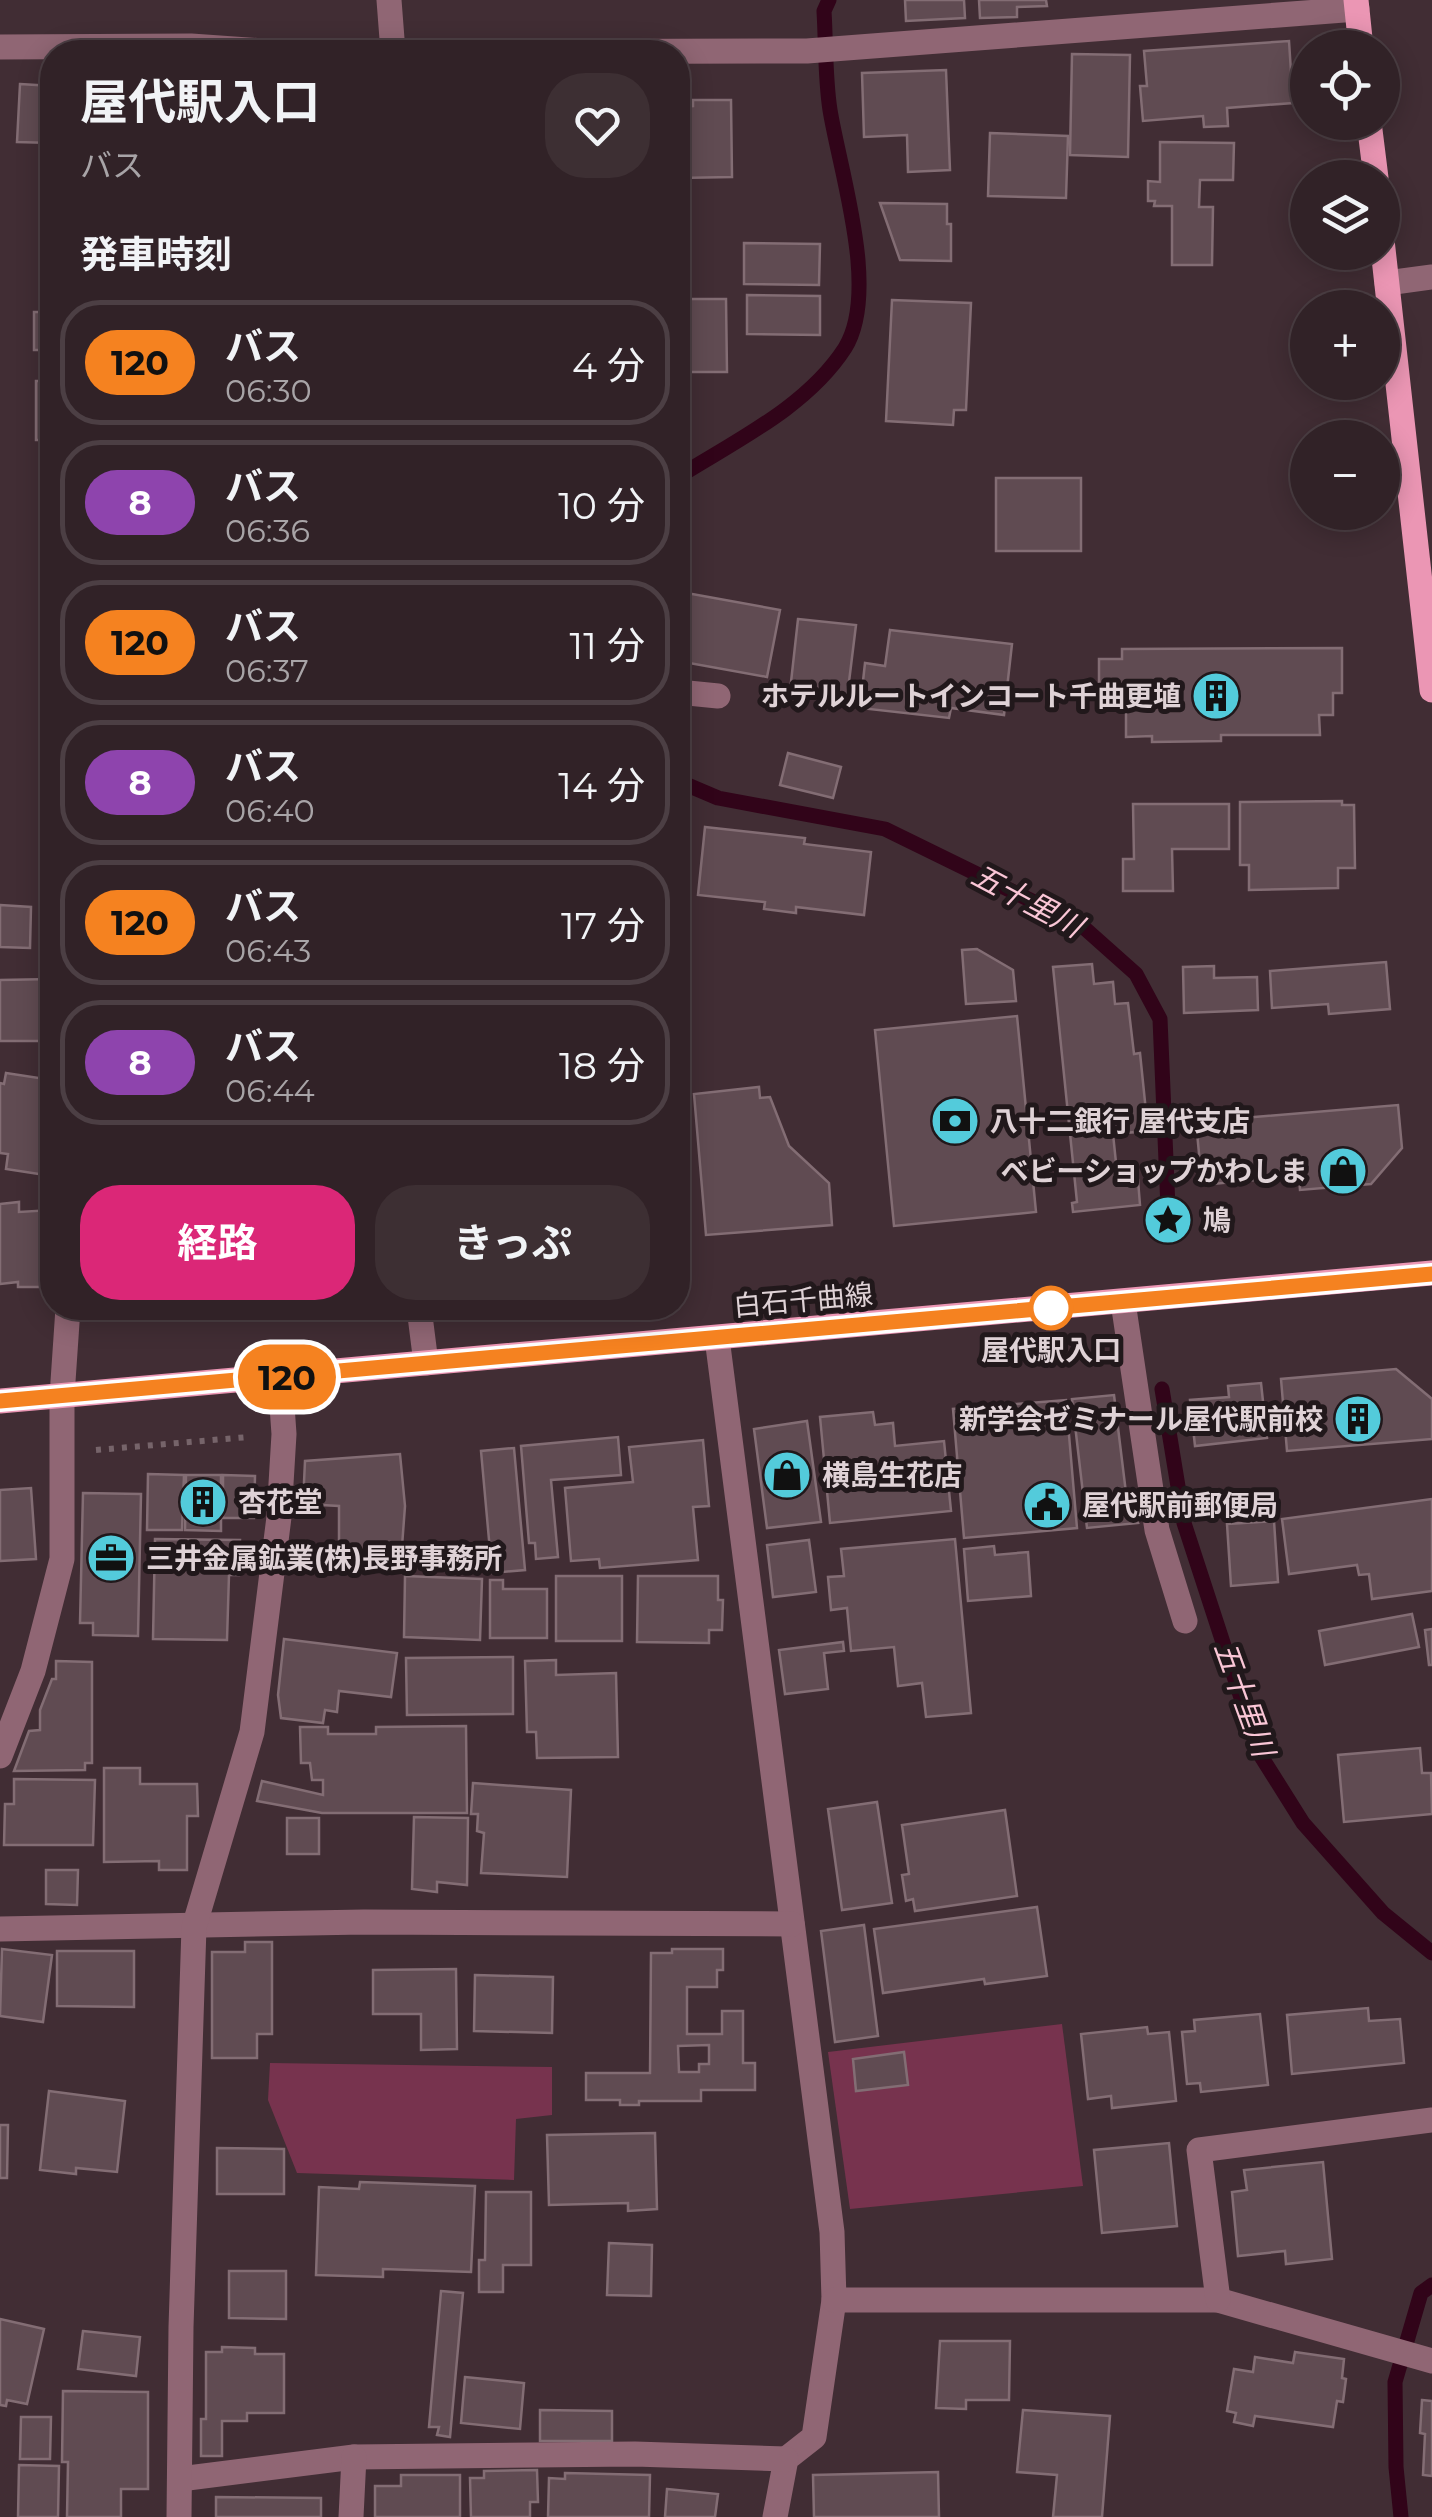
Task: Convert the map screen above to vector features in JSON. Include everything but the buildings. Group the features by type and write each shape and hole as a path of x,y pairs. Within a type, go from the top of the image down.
{"main road":[{"path":"1356,4 1359,30"},
{"path":"1385,270 1431,674"},
{"name":"白石千曲線","path":"0,1401 1432,1274"}],"street":[{"path":"389,0 391,40"},
{"path":"690,52 806,52 1356,4"},
{"path":"0,47 40,47"},
{"path":"1387,283 1432,277"},
{"path":"690,693 718,696"},
{"path":"1123,1302 1157,1530 1185,1621"},
{"path":"0,1756 33,1671 62,1559 62,1396 67,1320"},
{"path":"421,1320 426,1363"},
{"path":"717,1338 832,2232 834,2300 814,2437 786,2460 775,2517"},
{"path":"180,2517 181,2327 194,1927 252,1732 279,1518 284,1434 280,1378"},
{"path":"0,1929 364,1922 792,1924"},
{"path":"1218,2300 1199,2150 1432,2120"},
{"path":"834,2300 1218,2300 1428,2360"},
{"path":"180,2479 354,2457 634,2454 786,2460"},
{"path":"351,2517 354,2457"}],"path":[{"path":"91,1451 284,1434"}],"shaded area":[{"path":"1062,2024 1083,2186 850,2209 828,2052"},
{"path":"270,2063 552,2067 552,2115 516,2119 514,2180 297,2173 268,2100"}],"waterway":[{"name":"五十里川","path":"690,470 769,421 811,388 845,348 855,324 858,264 827,86 824,11 829,0"},
{"name":"五十里川","path":"690,786 718,798 885,829 1081,925 1136,974 1160,1019 1168,1208"},
{"name":"五十里川","path":"1162,1389 1184,1523 1259,1753 1303,1823 1383,1913 1432,1953"},
{"name":"五十里川","path":"1401,2517 1395,2382 1421,2293 1432,2285"}],"bus line":[{"name":"120","path":"0,1401 1432,1274"}],"place":[{"name":"ホテルルートインコート千曲更埴","path":"1216,696"},
{"name":"八十二銀行 屋代支店","path":"955,1121"},
{"name":"ベビーショップかわしま","path":"1343,1171"},
{"name":"鳩","path":"1168,1220"},
{"name":"屋代駅入口","path":"1051,1308"},
{"name":"新学会ゼミナール屋代駅前校","path":"1358,1419"},
{"name":"横島生花店","path":"787,1475"},
{"name":"杏花堂","path":"203,1502"},
{"name":"屋代駅前郵便局","path":"1047,1505"},
{"name":"三井金属鉱業(株)長野事務所","path":"111,1558"}]}
